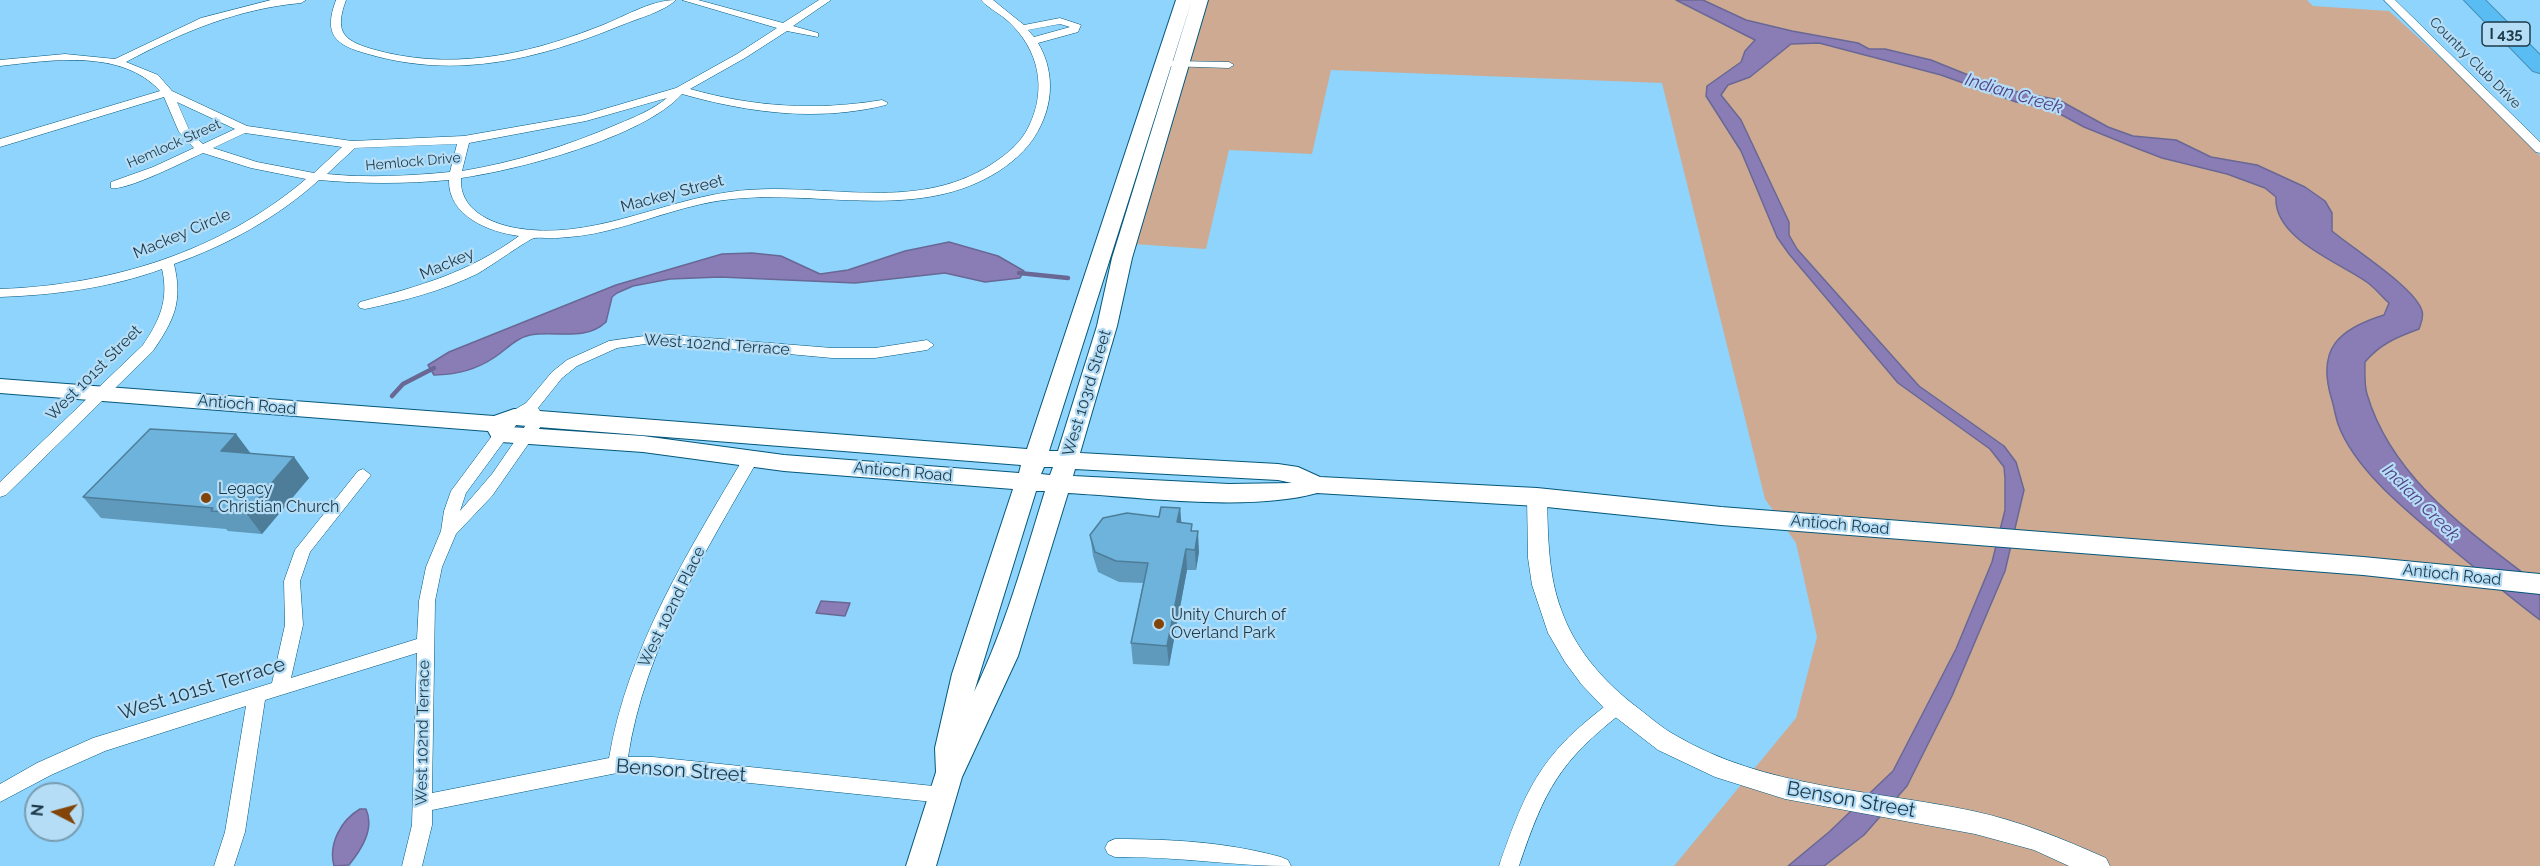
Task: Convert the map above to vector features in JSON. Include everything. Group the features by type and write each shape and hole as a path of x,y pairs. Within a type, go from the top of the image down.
{"highway":[{"name":"I 435","path":"2474,0 2540,67"},
{"name":"I 435","path":"2495,0 2540,46"}],"main road":[{"name":"West 103rd Street","path":"921,866 945,786 1005,656 1022,610 1107,326 1122,258 1174,66 1184,0"},
{"name":"West 103rd Street","path":"945,786 948,748 956,711 1025,482 1174,66 1200,0"},
{"name":"Antioch Road","path":"0,386 1034,458 1278,472 1290,473 1317,485"},
{"name":"Antioch Road","path":"518,423 643,444 784,463 1025,482 1248,493 1291,492 1317,485 1537,497 1745,518 2363,566 2540,584"},
{"name":"Antioch Road","path":"2363,566 2540,569"},
{"path":"956,711 972,695 990,688"}],"street":[{"path":"115,63 200,21 257,5 301,0"},
{"path":"340,0 332,21 334,29 344,40 357,47 399,59 450,62 505,57 564,45 609,28 670,0"},
{"path":"687,0 814,35"},
{"name":"Hemlock Drive","path":"0,63 52,58 115,63 147,74 167,93 244,129 352,145 464,140 586,118 680,90 826,0"},
{"path":"986,0 1022,28 1032,41 1067,34 1074,30 1076,25 1060,21 1022,28"},
{"name":"Country Club Drive","path":"2389,0 2540,148"},
{"name":"Mackey Street","path":"464,140 456,174 455,191 459,201 472,216 509,230 532,233 597,230 688,204 729,196 794,193 880,198 923,194 982,177 997,168 1024,145 1036,124 1046,77 1043,64 1032,41"},
{"path":"1174,66 1229,69"},
{"path":"680,90 731,105 771,111 808,111 882,104"},
{"name":"Hemlock Drive","path":"167,93 179,127 202,149 254,168 313,178 377,183 503,166 580,145 668,106 680,90"},
{"path":"0,143 167,93"},
{"name":"Hemlock Street","path":"115,185 244,129"},
{"name":"Mackey Circle","path":"0,293 60,290 94,284 167,261 262,216 289,199 352,145"},
{"name":"Mackey","path":"366,305 435,289 462,278 502,256 532,233"},
{"name":"West 101st Street","path":"0,491 148,348 162,328 174,298 167,261"},
{"name":"West 102nd Terrace","path":"412,866 422,825 424,644 427,601 434,567 449,531 452,510 459,491 557,375 592,352 637,339 659,338 832,354 875,353 927,345"},
{"name":"West 102nd Terrace","path":"449,531 472,511 518,423"},
{"name":"West 102nd Place","path":"617,765 620,736 628,700 678,590 751,458"},
{"path":"280,688 294,625 292,581 303,550 363,475"},
{"name":"Benson Street","path":"1537,497 1540,574 1546,603 1559,634 1573,657 1618,706 1643,727 1680,751 1743,778 1814,795 1990,825 2048,843 2097,866"},
{"name":"West 101st Terrace","path":"0,794 44,769 100,744 424,644"},
{"path":"224,866 235,832 257,695"},
{"path":"1509,866 1528,807 1546,773 1580,733 1618,706"},
{"name":"Benson Street","path":"422,803 617,765 654,765 945,786"},
{"path":"1115,848 1193,848 1245,855 1281,866"}],"shaded area":[{"path":"1207,0 2307,0 2313,6 2389,11 2475,89 2540,156 2540,866 1674,866 1796,718 1817,637 1796,543 1765,499 1662,83 1331,70 1312,154 1229,150 1206,249 1134,244"}],"water":[{"name":"Indian Creek","path":"1676,0 1703,0 1746,20 1858,43 1869,49 1885,49 1931,60 2003,89 2059,100 2108,127 2133,136 2176,140 2211,157 2257,165 2305,187 2325,201 2332,213 2332,231 2396,280 2408,291 2422,311 2419,329 2389,342 2365,362 2366,390 2379,425 2395,453 2438,503 2462,525 2540,586 2540,620 2407,511 2373,478 2347,443 2338,424 2327,380 2330,353 2335,343 2344,334 2384,315 2389,303 2368,283 2326,258 2297,237 2285,225 2278,212 2276,197 2265,188 2227,174 2162,158 2084,127 2049,108 2016,102 1941,75 1819,43 1791,44 1750,77 1728,85 1721,95 1741,120 1789,222 1789,235 1797,249 1919,386 2004,446 2016,462 2024,490 2005,571 1952,696 1907,786 1864,835 1824,866 1788,866 1829,832 1893,771 1956,649 1992,562 2005,510 2004,467 1990,449 1898,383 1777,237 1741,151 1706,96 1707,86 1741,62 1745,51 1755,40"},
{"path":"949,242 998,256 1024,271 1020,278 985,282 945,273 855,283 720,277 670,279 633,286 617,293 612,297 606,322 589,332 525,336 488,362 458,373 434,375 428,365 449,352 616,285 722,254 752,253 781,256 820,274 848,270 905,251"},
{"path":"821,601 850,603 845,616 816,613"},
{"path":"360,809 366,809 368,817 368,832 365,839 349,865 334,866 333,849 338,833 347,819"}],"building":[{"path":"150,429 236,434 221,451 294,457 246,513 83,497"},
{"name":"Unity Church of Overland Park","path":"1161,507 1180,508 1177,522 1192,524 1191,531 1198,531 1195,550 1186,549 1167,646 1131,643 1148,563 1116,561 1095,552 1090,535 1103,518 1127,513 1159,517"}],"waterway":[{"path":"1019,273 1068,278"},
{"path":"392,396 403,384 434,368"}],"place":[{"name":"Legacy Christian Church","path":"206,498"},
{"name":"Unity Church of Overland Park","path":"1159,624"}]}
